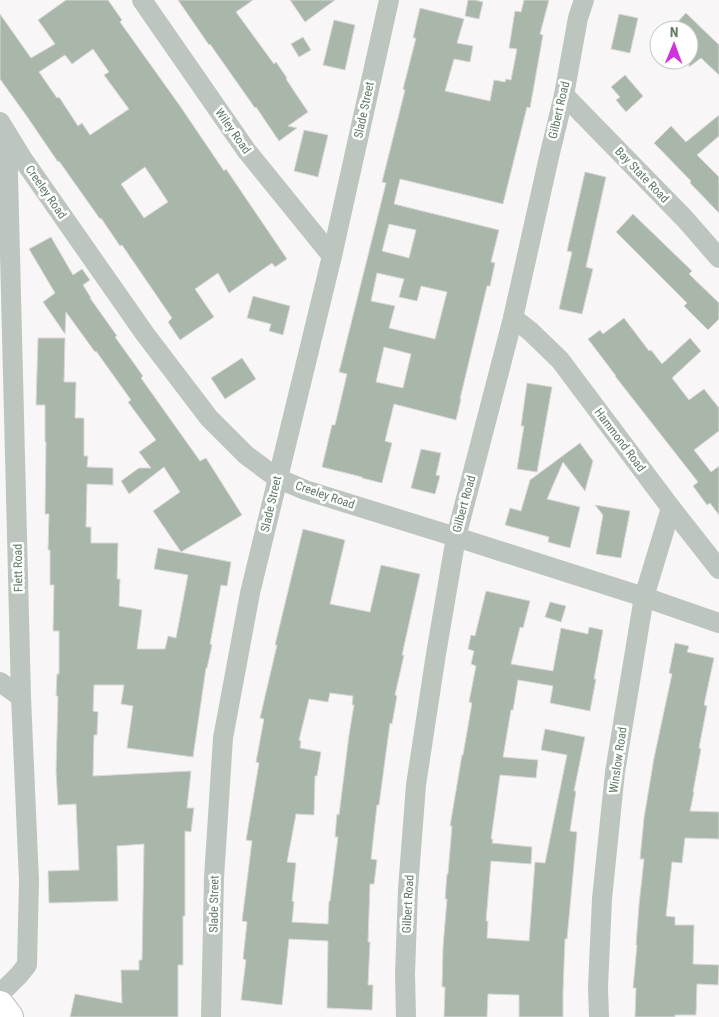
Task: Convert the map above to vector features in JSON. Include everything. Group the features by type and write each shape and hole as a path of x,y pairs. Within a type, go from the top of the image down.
{"main road":[{"path":"0,1005 9,1017"}],"street":[{"name":"Wiley Road","path":"142,0 246,150 332,256"},
{"name":"Gilbert Road","path":"406,1017 405,974 408,889 416,786 456,537 514,318 546,166 564,94 578,18 584,0"},
{"name":"Slade Street","path":"211,1017 214,878 223,738 250,593 332,256 388,1"},
{"name":"Bay State Road","path":"564,94 672,206 719,258"},
{"name":"Flett Road","path":"0,994 27,965 29,881 5,310 3,127"},
{"name":"Creeley Road","path":"3,127 22,158 134,318 209,418 246,455 277,478 305,490 644,597 719,623"},
{"name":"Hammond Road","path":"514,318 560,360 719,569"},
{"name":"Winslow Road","path":"599,1017 598,987 602,899 615,772 644,597 671,508"},
{"path":"0,682 21,697"}],"building":[{"path":"66,0 108,0 122,20 120,22 224,171 226,169 287,259 275,267 272,263 229,293 218,273 195,289 214,317 180,340 168,322 172,318 122,245 120,246 58,162 0,79 0,14 31,58 55,44 38,20","holes":["93,49 109,72 104,75 129,109 90,135 82,123 78,126 59,97 57,98 39,72 65,55 72,64","145,167 168,202 144,218 121,184"]},
{"path":"178,0 253,0 236,12 274,64 276,62 308,112 288,126 297,128 279,141"},
{"path":"290,0 335,0 305,22"},
{"path":"468,0 483,2 479,19 465,16"},
{"path":"524,0 549,0 540,34 543,35 530,108 527,107 503,204 400,179 394,204 499,230 491,262 495,263 490,286 487,286 456,420 394,404 385,441 392,443 382,483 322,467 332,425 335,425 347,374 339,372 386,183 382,182 405,90 403,89 416,38 413,38 420,8 464,19 457,43 473,46 470,62 454,59 445,91 490,101 494,80 505,82 506,79 511,80 517,49 509,48 515,11 521,12","holes":["389,224 416,230 409,258 382,251","377,273 404,279 399,297 417,301 421,286 447,292 435,339 389,328 395,306 371,301","384,347 411,354 403,388 376,382"]},
{"path":"686,13 693,20 679,20"},
{"path":"619,14 638,18 630,53 611,49"},
{"path":"334,20 355,25 345,70 323,65"},
{"path":"699,26 719,45 719,75 701,58 699,60"},
{"path":"303,37 311,50 299,57 291,44"},
{"path":"625,75 643,96 626,112 616,100 620,97 611,87"},
{"path":"719,115 719,136 697,155 719,177 719,213 654,143 671,126 686,142"},
{"path":"304,130 328,135 318,177 294,171"},
{"path":"585,172 606,177 586,267 593,269 582,314 559,309 572,252 567,251"},
{"path":"633,214 692,271 689,274 719,303 719,319 708,330 684,306 687,303 616,232"},
{"path":"51,237 73,275 82,269 90,280 83,285 117,336 115,337 143,376 141,378 200,461 206,458 242,515 181,552 153,511 180,492 164,467 129,494 121,481 139,468 151,468 139,452 156,440 128,402 131,400 66,312 65,334 43,302 55,293 29,249"},
{"path":"253,296 290,306 283,335 269,331 271,324 247,318"},
{"path":"624,318 649,351 651,350 662,364 690,338 701,351 672,378 689,400 704,389 719,408 719,431 694,450 711,472 719,466 719,515 710,503 707,505 693,486 698,482 588,339 600,330 603,334"},
{"path":"38,338 65,338 64,382 76,382 75,418 84,418 84,456 88,456 87,467 113,468 113,485 87,484 86,527 91,527 91,543 118,543 117,579 120,579 119,606 142,610 137,649 165,649 168,636 176,638 188,575 154,569 158,548 231,562 227,586 221,585 193,757 127,748 133,706 121,704 124,685 94,685 93,711 98,712 97,735 94,735 93,776 191,771 187,808 194,808 191,832 185,831 185,916 183,916 183,965 178,965 178,1017 70,1017 75,994 122,1003 121,970 139,970 139,960 142,960 144,844 117,846 118,901 49,903 48,871 79,870 76,804 58,805 56,771 58,696 56,696 57,674 59,674 59,631 53,631 54,585 50,585 50,550 48,550 49,514 45,514 45,405 36,405"},
{"path":"242,358 256,379 225,399 211,378"},
{"path":"527,383 552,387 537,472 517,469 524,426 521,426"},
{"path":"580,443 593,461 585,491 563,462 547,499 580,507 570,548 548,542 549,537 505,525 510,508 521,511 530,480"},
{"path":"421,449 441,453 436,475 440,476 435,494 411,488"},
{"path":"595,505 630,511 621,558 596,554 603,515"},
{"path":"303,529 345,540 330,604 370,612 381,565 420,574 402,655 404,655 395,695 397,696 392,724 390,723 379,805 377,805 371,859 377,860 374,884 370,884 368,942 370,942 368,985 373,985 372,1010 327,1008 328,941 289,939 282,1005 241,1000 246,960 243,959 247,922 242,921 252,841 246,840 259,763 256,762 264,719 260,718 277,645 275,645","holes":["330,693 353,696 352,705 354,705 339,815 337,814 335,837 338,837 329,901 328,924 292,922 296,863 287,862 296,814 314,815 315,776 317,776 321,752 300,748 301,741 299,740 309,699 328,702"]},
{"path":"486,591 530,601 523,628 520,627 511,664 553,671 561,628 588,634 589,627 603,630 590,711 550,703 553,686 518,680 503,757 538,760 536,778 500,775 491,839 493,839 492,843 532,847 531,864 491,861 486,921 488,921 487,938 529,941 535,862 545,863 567,755 541,750 545,729 585,737 574,791 576,791 570,831 577,832 567,939 565,939 563,1017 519,1017 519,995 488,994 487,1017 444,1017 445,987 442,987 443,947 447,899 445,899 452,826 450,826 472,703 469,702 476,666 471,664 474,651 468,649 471,635 475,636"},
{"path":"550,602 566,606 561,622 545,617"},
{"path":"675,643 689,646 687,652 714,658 704,705 707,706 690,811 719,812 719,839 685,838 682,863 672,862 666,916 675,917 675,925 694,925 693,964 719,965 718,985 697,984 696,1015 635,1017 636,988 633,988 644,859 640,859 644,818 654,758 672,674 669,673"}]}
